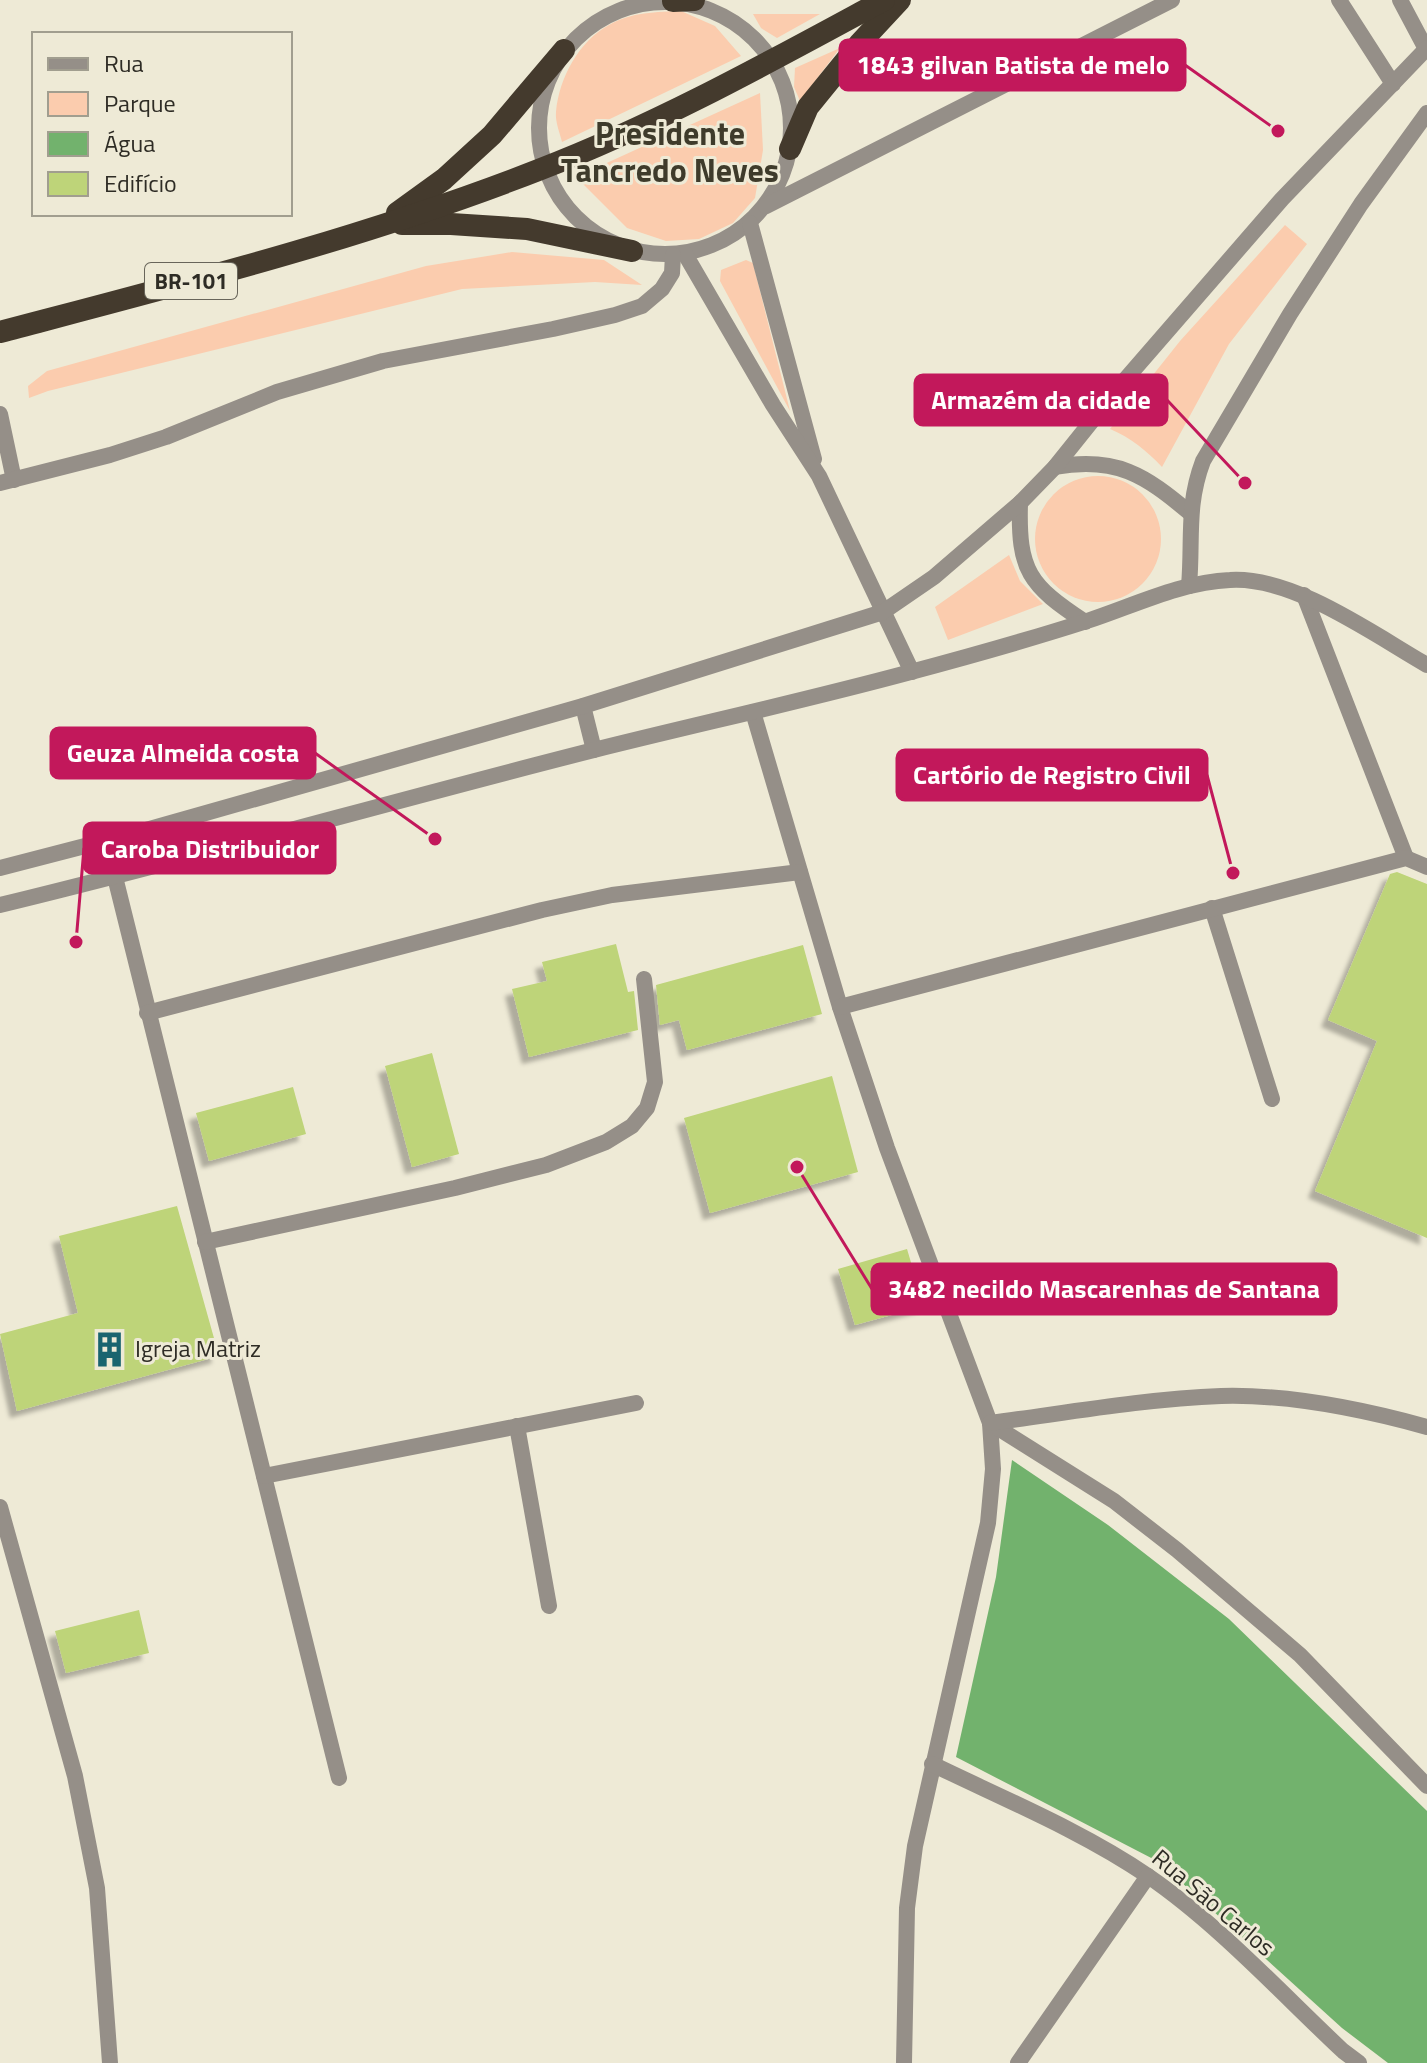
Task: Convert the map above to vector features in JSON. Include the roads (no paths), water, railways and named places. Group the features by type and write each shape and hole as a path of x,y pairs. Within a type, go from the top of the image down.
{"highway":[{"path":"673,1 694,0"},
{"name":"BR-101","path":"0,332 247,266 381,225 544,168 772,60 884,0"},
{"path":"790,149 808,107 900,0"},
{"path":"381,225 444,179 492,135 564,50"},
{"path":"381,225 451,224 527,229 632,251"}],"street":[{"path":"765,207 1172,0"},
{"path":"1339,0 1393,84"},
{"path":"0,868 139,832 583,706 883,612 934,577 1020,503 1055,467 1124,381 1282,199 1427,48 1400,0"},
{"path":"673,1 712,10 746,31 772,60 789,107 790,149 781,180 765,207 750,223 720,243 679,255 632,251 594,234 564,205 544,168 538,127 545,87 564,50 594,22 636,2 673,1"},
{"path":"1189,586 1193,486 1203,461 1361,204 1427,113"},
{"path":"750,223 819,476"},
{"path":"679,255 819,476 912,672"},
{"path":"0,414 7,482 166,437 277,392 383,361 553,329 642,306 662,289 679,255"},
{"path":"1055,467 1080,462 1128,470 1156,485 1190,513"},
{"path":"1020,503 1019,540 1025,564 1035,583 1085,622"},
{"path":"0,905 594,750 912,672 1085,622 1189,586 1231,580 1258,581 1304,595 1427,665"},
{"path":"1304,595 1406,858"},
{"path":"583,706 594,750"},
{"path":"753,712 840,1007 887,1148 990,1423 993,1469 988,1523 915,1846 907,1908 904,2063"},
{"path":"840,1007 1406,858 1427,867"},
{"path":"147,1013 542,910 612,895 800,872"},
{"path":"115,877 339,1778"},
{"path":"1212,908 1272,1099"},
{"path":"205,1242 455,1188 546,1165 606,1142 632,1126 647,1108 655,1082 644,979"},
{"path":"990,1423 1136,1403 1223,1396 1302,1401 1393,1417 1427,1427"},
{"path":"264,1476 636,1403"},
{"path":"990,1423 1114,1501 1177,1550 1300,1655 1427,1786"},
{"path":"517,1426 549,1606"},
{"path":"0,1507 78,1790 97,1888 110,2063"},
{"name":"Rua São Carlos","path":"932,1764 1086,1840 1148,1876 1203,1920 1338,2057 1359,2063"},
{"path":"1018,2063 1148,1876"}],"water":[{"path":"1012,1460 1108,1525 1229,1619 1427,1811 1427,2063 1388,2063 1342,2028 1159,1862 956,1757 996,1577"}],"place":[{"name":"1843 gilvan Batista de melo","path":"1278,131"},
{"name":"Armazém da cidade","path":"1245,483"},
{"name":"Geuza Almeida costa","path":"435,839"},
{"name":"Cartório de Registro Civil","path":"1233,873"},
{"name":"Caroba Distribuidor","path":"76,942"},
{"name":"3482 necildo Mascarenhas de Santana","path":"797,1167"},
{"name":"Igreja Matriz","path":"109,1349"}],"district":[{"name":"Presidente Tancredo Neves","path":"670,152"}]}
